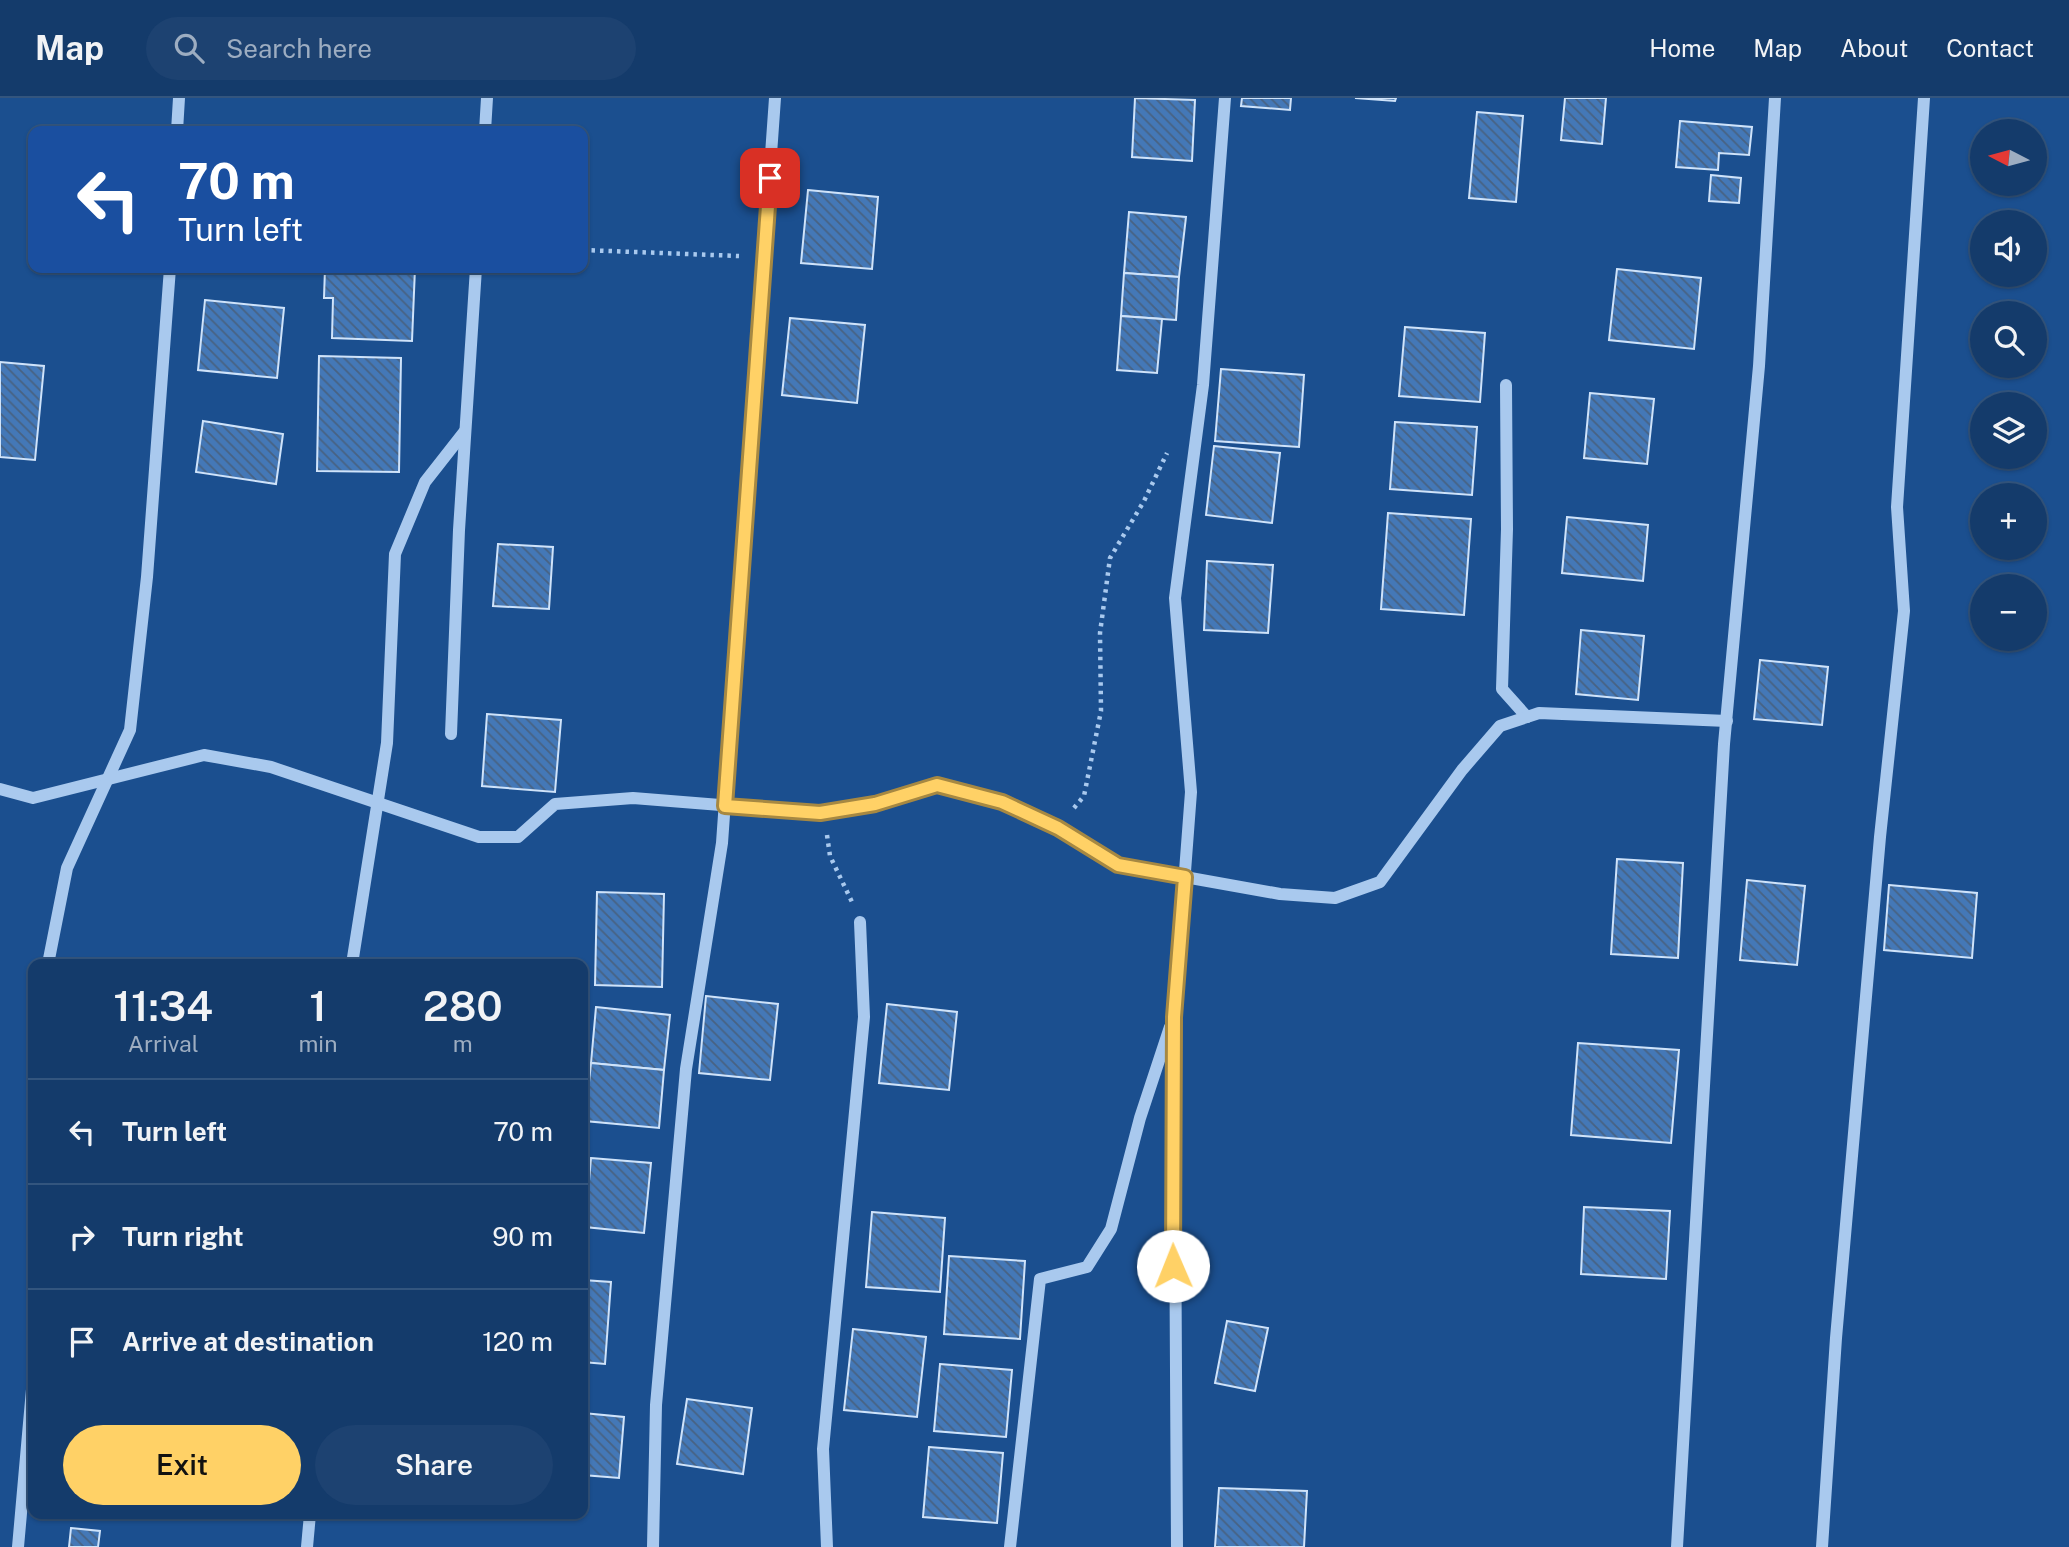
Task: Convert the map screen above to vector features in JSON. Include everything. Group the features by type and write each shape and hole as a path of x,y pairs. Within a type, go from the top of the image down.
{"street":[{"path":"177,126 179,98"},
{"path":"485,126 487,98"},
{"path":"653,1547 656,1405 686,1069 722,843 775,98"},
{"path":"1177,1547 1174,1017 1191,792 1175,598 1203,385 1225,98"},
{"path":"1677,1547 1711,937 1727,721 1759,366 1776,98"},
{"path":"1822,1547 1836,1338 1880,837 1903,611 1897,507 1924,98"},
{"path":"49,959 67,868 130,730 146,577 170,273"},
{"path":"452,734 465,431 476,273"},
{"path":"1506,385 1507,529 1502,689 1527,717"},
{"path":"353,959 387,743 395,554 425,482 465,431"},
{"path":"0,789 33,798 106,782 204,755 271,767 377,805 479,837 517,837 555,804 633,798 823,813 875,804 937,785 1002,802 1058,828 1118,865 1280,894 1335,898 1380,881 1462,769 1500,726 1539,713 1727,721"},
{"path":"827,1547 823,1449 864,1017 860,922"},
{"path":"1010,1547 1040,1279 1087,1267 1111,1229 1140,1118 1174,1017"},
{"path":"19,1547 28,1438"},
{"path":"307,1547 310,1519"}],"path":[{"path":"588,250 764,257"},
{"path":"1058,828 1084,796 1101,711 1100,633 1110,558 1144,501 1172,443"},
{"path":"823,813 830,856 860,922"}],"building":[{"path":"1135,98 1195,100 1192,161 1132,157"},
{"path":"1242,98 1291,98 1290,110 1241,106"},
{"path":"1355,98 1396,98 1395,101"},
{"path":"1565,98 1606,98 1602,144 1561,140"},
{"path":"1477,112 1523,116 1516,202 1469,198"},
{"path":"1680,121 1752,127 1749,155 1719,153 1718,170 1676,167"},
{"path":"1711,175 1741,178 1739,203 1709,201"},
{"path":"808,190 878,197 872,269 801,263"},
{"path":"1129,212 1186,217 1179,277 1124,273"},
{"path":"1617,269 1701,278 1694,349 1609,340"},
{"path":"325,273 415,273 412,341 332,338 333,298 324,298"},
{"path":"1124,273 1179,277 1176,320 1121,316"},
{"path":"205,300 284,308 277,378 198,370"},
{"path":"1121,316 1162,319 1157,373 1117,370"},
{"path":"790,318 865,325 857,403 782,395"},
{"path":"1405,327 1485,333 1480,402 1399,396"},
{"path":"319,356 401,358 399,472 317,471"},
{"path":"0,362 44,366 35,460 0,457"},
{"path":"1221,369 1304,375 1299,447 1215,441"},
{"path":"1590,393 1654,399 1647,464 1584,458"},
{"path":"203,421 283,434 276,484 196,472"},
{"path":"1395,422 1477,427 1472,495 1390,489"},
{"path":"1214,446 1280,453 1272,523 1206,515"},
{"path":"1388,513 1471,519 1464,615 1381,609"},
{"path":"1567,517 1648,525 1643,581 1562,573"},
{"path":"498,544 553,547 549,609 493,606"},
{"path":"1207,561 1273,565 1268,633 1204,630"},
{"path":"1581,630 1644,636 1638,700 1576,694"},
{"path":"1760,660 1828,667 1822,725 1754,719"},
{"path":"487,714 561,720 555,792 482,786"},
{"path":"1617,859 1683,863 1678,958 1611,954"},
{"path":"1747,880 1805,886 1797,965 1740,960"},
{"path":"1889,885 1977,893 1972,958 1884,950"},
{"path":"597,892 664,894 662,987 595,985"},
{"path":"706,996 778,1004 770,1080 699,1073"},
{"path":"887,1004 957,1012 949,1090 879,1083"},
{"path":"596,1007 670,1015 664,1070 591,1063"},
{"path":"1578,1043 1679,1050 1671,1143 1571,1135"},
{"path":"591,1063 664,1070 659,1128 588,1121"},
{"path":"591,1158 651,1163 644,1233 588,1227"},
{"path":"1584,1207 1670,1211 1666,1279 1581,1274"},
{"path":"872,1212 945,1218 940,1292 866,1287"},
{"path":"949,1256 1025,1261 1020,1339 944,1334"},
{"path":"588,1280 611,1282 605,1364 588,1362"},
{"path":"1227,1321 1268,1328 1255,1391 1215,1383"},
{"path":"853,1329 926,1337 917,1417 844,1410"},
{"path":"940,1364 1012,1370 1006,1437 934,1431"},
{"path":"687,1399 752,1408 743,1474 677,1464"},
{"path":"588,1413 624,1417 619,1478 588,1475"},
{"path":"929,1447 1003,1453 997,1523 923,1517"},
{"path":"1219,1488 1307,1491 1304,1547 1215,1547"},
{"path":"71,1528 100,1531 98,1547 69,1547"}],"route":[{"path":"770,178 725,806 820,813 875,804 937,785 1002,802 1058,828 1118,865 1185,877 1174,1017 1173,1266"}]}
